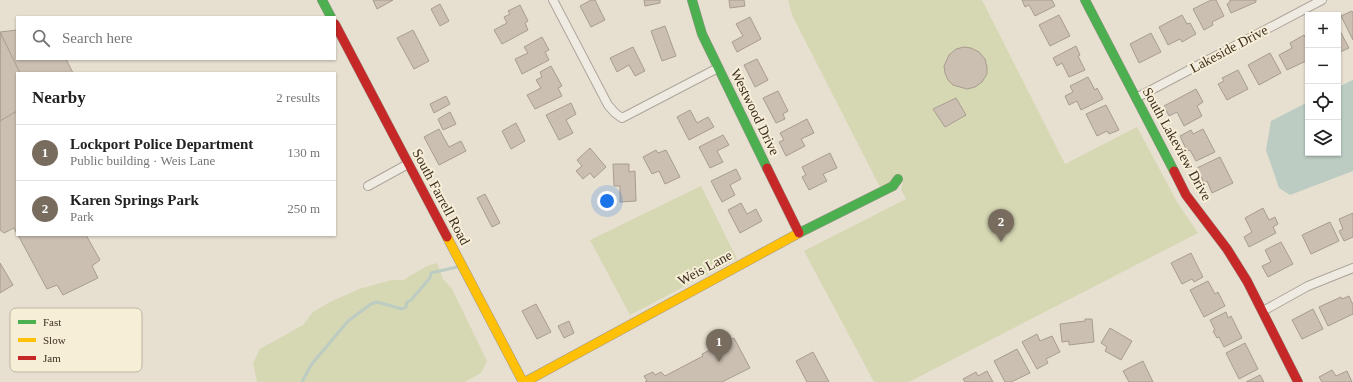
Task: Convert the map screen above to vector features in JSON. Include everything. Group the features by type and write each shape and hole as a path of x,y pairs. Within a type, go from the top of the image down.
{"street":[{"path":"322,0 330,16"},
{"path":"553,0 608,105 622,118 718,68"},
{"name":"Westwood Drive","path":"692,0 702,34 799,233"},
{"name":"South Lakeview Drive","path":"1085,0 1186,195 1227,249 1247,281 1298,382"},
{"name":"Lakeside Drive","path":"1136,98 1322,0"},
{"name":"South Farrell Road","path":"336,26 524,382"},
{"path":"368,186 408,164"},
{"name":"Weis Lane","path":"524,382 799,233 892,186 898,179"},
{"path":"1263,311 1308,286 1353,268"}],"green space":[{"path":"788,0 982,0 1065,164 1137,127 1177,202 1198,233 909,382 874,382 804,251 906,199 901,190 903,181 882,191 792,15"},
{"path":"701,186 737,259 630,315 590,240"},
{"path":"437,263 443,279 452,289 487,361 481,373 465,382 257,382 253,363 260,349 303,325 313,312 330,302 359,289 392,280 403,280 427,266"}],"shaded area":[{"path":"1353,80 1353,171 1290,195 1279,188 1266,150 1271,121 1305,104 1305,156 1341,156 1341,86"}],"building":[{"path":"373,0 393,0 377,9"},
{"path":"591,0 595,0 605,20 591,27 580,6"},
{"path":"644,0 660,0 660,3 645,6"},
{"path":"729,0 744,0 745,6 730,8"},
{"path":"1022,0 1052,0 1055,6 1035,16 1029,5 1025,7"},
{"path":"1211,0 1216,0 1224,16 1212,22 1213,25 1204,30 1193,9"},
{"path":"1230,0 1256,0 1256,2 1231,13 1227,4"},
{"path":"440,4 449,21 440,26 431,9"},
{"path":"520,5 528,21 525,23 528,30 502,44 494,30 507,23 504,17 510,14 508,11"},
{"path":"1352,11 1353,13 1353,40 1341,16"},
{"path":"1059,15 1070,36 1050,46 1039,25"},
{"path":"1182,15 1187,24 1190,23 1196,34 1182,42 1180,39 1168,45 1159,27"},
{"path":"750,17 761,39 737,52 732,42 743,36 736,24"},
{"path":"665,26 676,56 662,61 651,31"},
{"path":"16,30 16,60 66,60 72,72 16,72 16,232 14,228 4,233 0,230 0,32"},
{"path":"413,30 429,61 414,69 397,38"},
{"path":"0,32 20,72 16,72 16,112 0,121"},
{"path":"1151,33 1161,52 1139,63 1130,44"},
{"path":"1341,33 1349,48 1341,52"},
{"path":"1304,35 1305,61 1287,70 1279,55 1292,48 1290,43"},
{"path":"542,37 549,50 545,52 549,60 522,74 515,59 528,53 524,47"},
{"path":"1076,46 1080,55 1078,56 1085,70 1069,77 1062,63 1057,66 1053,58"},
{"path":"633,47 645,71 635,76 629,65 617,72 610,58"},
{"path":"964,47 971,48 979,52 985,59 987,67 987,74 982,82 975,87 967,89 953,85 948,80 944,66 949,55 956,49"},
{"path":"1270,53 1281,73 1259,85 1248,65"},
{"path":"757,59 768,80 755,87 744,65"},
{"path":"551,66 562,86 558,88 562,96 535,109 527,95 541,88 536,80 542,77 540,72"},
{"path":"1238,70 1248,89 1227,100 1218,84 1224,81 1222,78"},
{"path":"1088,77 1095,90 1097,88 1103,99 1081,110 1077,101 1069,105 1065,96 1073,92 1070,86"},
{"path":"1196,89 1203,102 1197,106 1202,116 1184,126 1177,112 1169,116 1164,106"},
{"path":"778,91 788,111 783,114 785,119 776,123 763,98"},
{"path":"446,96 450,104 434,113 430,104"},
{"path":"956,98 966,115 945,127 933,109"},
{"path":"571,103 576,114 566,120 573,133 559,140 546,115"},
{"path":"1106,105 1119,130 1109,134 1107,131 1097,136 1086,114"},
{"path":"690,110 697,123 708,117 714,127 689,140 677,117"},
{"path":"450,112 456,124 443,130 438,119"},
{"path":"807,119 814,133 801,139 805,146 786,156 779,142 784,140 780,133"},
{"path":"516,123 525,141 511,149 502,131"},
{"path":"439,129 449,147 461,141 466,151 439,165 424,137"},
{"path":"1203,129 1215,152 1196,161 1190,150 1187,151 1180,136 1191,130 1193,134"},
{"path":"723,135 729,145 717,151 723,162 710,168 699,147"},
{"path":"590,148 606,167 594,178 590,173 583,179 576,171 582,166 577,160"},
{"path":"656,150 658,153 666,150 680,177 665,184 659,171 652,174 643,157"},
{"path":"830,153 837,168 823,174 827,181 809,190 802,177 806,175 802,167"},
{"path":"1220,157 1233,183 1212,193 1207,181 1204,183 1197,168"},
{"path":"613,164 629,164 629,172 635,171 636,201 620,202 620,186 614,186"},
{"path":"736,169 741,179 730,185 735,195 722,202 711,181"},
{"path":"485,194 500,223 492,227 477,198"},
{"path":"741,203 747,214 756,209 762,221 740,233 728,210"},
{"path":"1263,208 1269,220 1275,217 1278,224 1273,227 1276,233 1249,247 1244,237 1252,232 1245,218"},
{"path":"1353,213 1353,237 1344,241 1339,231 1343,229 1339,219"},
{"path":"1330,222 1339,241 1311,254 1302,235"},
{"path":"19,236 87,236 100,260 92,266 98,278 63,295 57,285 47,289"},
{"path":"1281,242 1293,264 1268,277 1262,266 1271,262 1265,250"},
{"path":"1191,253 1203,277 1194,282 1192,279 1182,284 1171,263"},
{"path":"0,263 13,285 0,293"},
{"path":"1208,281 1215,294 1218,292 1225,306 1204,317 1190,290"},
{"path":"1349,296 1353,305 1353,314 1328,326 1319,307 1341,297 1342,299"},
{"path":"536,304 551,332 537,339 522,311"},
{"path":"1313,309 1323,329 1302,339 1292,320"},
{"path":"1226,312 1228,318 1231,316 1242,338 1224,347 1219,337 1217,338 1213,331 1215,330 1210,320"},
{"path":"1085,319 1092,319 1094,342 1069,345 1069,341 1062,342 1060,324 1085,321"},
{"path":"569,321 574,333 564,338 558,326"},
{"path":"1110,328 1132,341 1121,360 1105,351 1107,347 1101,343"},
{"path":"1037,334 1040,341 1052,336 1060,352 1046,359 1048,363 1037,369 1022,342"},
{"path":"734,338 750,368 722,382 645,382 647,381 644,376 653,372 655,375 661,372 665,376 703,356 702,354"},
{"path":"1245,343 1258,369 1239,379 1226,353"},
{"path":"1017,349 1030,373 1011,382 1005,382 994,361"},
{"path":"813,352 829,382 807,382 796,361"},
{"path":"1143,361 1153,382 1129,382 1123,371"},
{"path":"1332,370 1336,376 1347,371 1352,382 1322,382 1319,377"},
{"path":"987,371 993,382 965,382 963,379 976,372 978,376"},
{"path":"1260,375 1264,382 1246,382"}],"waterway":[{"path":"302,382 311,365 348,321 371,304 377,302 402,309 406,307 407,302 411,300 430,278 431,273 457,267"}],"traffic: fast":[{"path":"322,0 330,16"},
{"path":"692,0 702,34 767,168"},
{"path":"1085,0 1174,171"},
{"path":"799,233 893,186 898,179"}],"traffic: slow":[{"path":"525,382 799,233"},
{"path":"447,237 523,382"}],"traffic: jam":[{"path":"336,26 447,237"},
{"path":"767,168 799,233"},
{"path":"1174,171 1186,195 1227,249 1247,281 1298,382"}],"place":[{"name":"Karen Springs Park","path":"1001,242"},
{"name":"Lockport Police Department","path":"719,362"}]}
